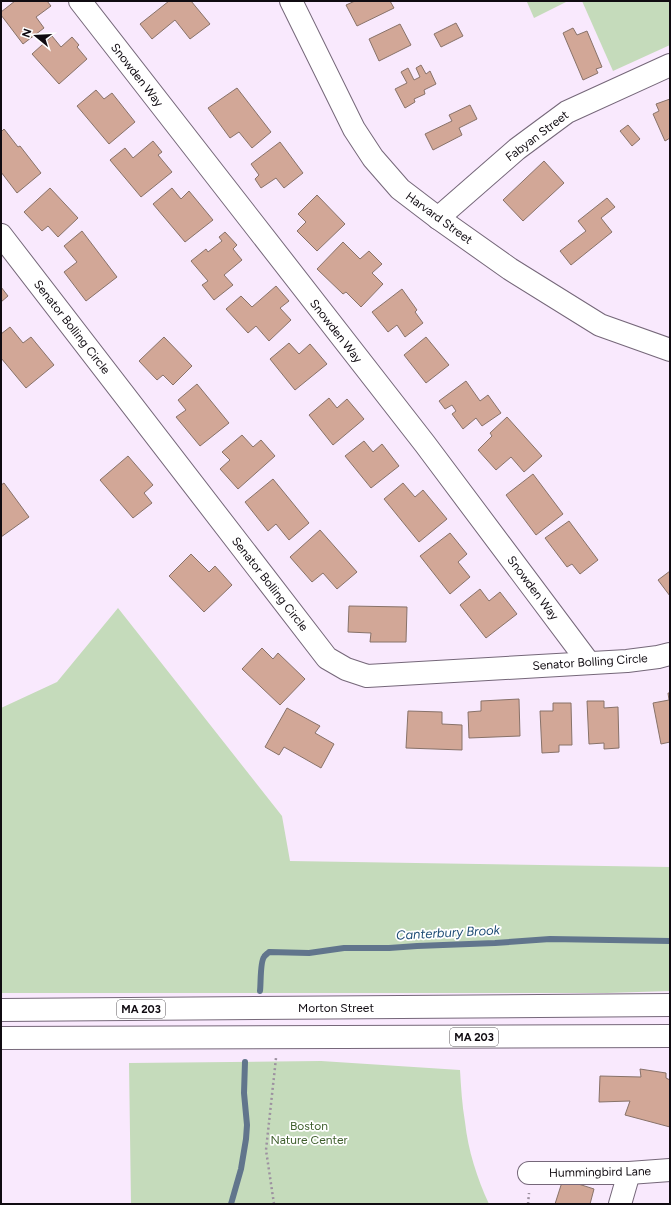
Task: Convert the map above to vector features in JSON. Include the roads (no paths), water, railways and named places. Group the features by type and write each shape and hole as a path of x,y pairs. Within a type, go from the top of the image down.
{"main road":[{"name":"Snowden Way","path":"80,1 420,438 589,663"},
{"name":"Harvard Street","path":"291,1 354,129 373,158 400,189 510,269 600,325 670,350"},
{"name":"Fabyan Street","path":"438,218 517,149 567,112 670,65"},
{"name":"Senator Bolling Circle","path":"1,235 327,658 346,669 367,676 589,663 658,657 670,654"},
{"name":"Morton Street","path":"1,1010 670,1005"},
{"name":"MA 203","path":"5,1042 279,1037 670,1036"},
{"name":"Hummingbird Lane","path":"529,1173 630,1173 670,1170"},
{"path":"620,1204 630,1173"}],"waterway":[{"name":"Canterbury Brook","path":"260,991 262,963 264,956 269,952 309,953 344,948 389,948 550,939 670,941"},
{"name":"Canterbury Brook","path":"231,1204 241,1169 246,1139 247,1125 244,1093 245,1062"}],"park label":[{"name":"Boston Nature Center","path":"309,1133"}]}
